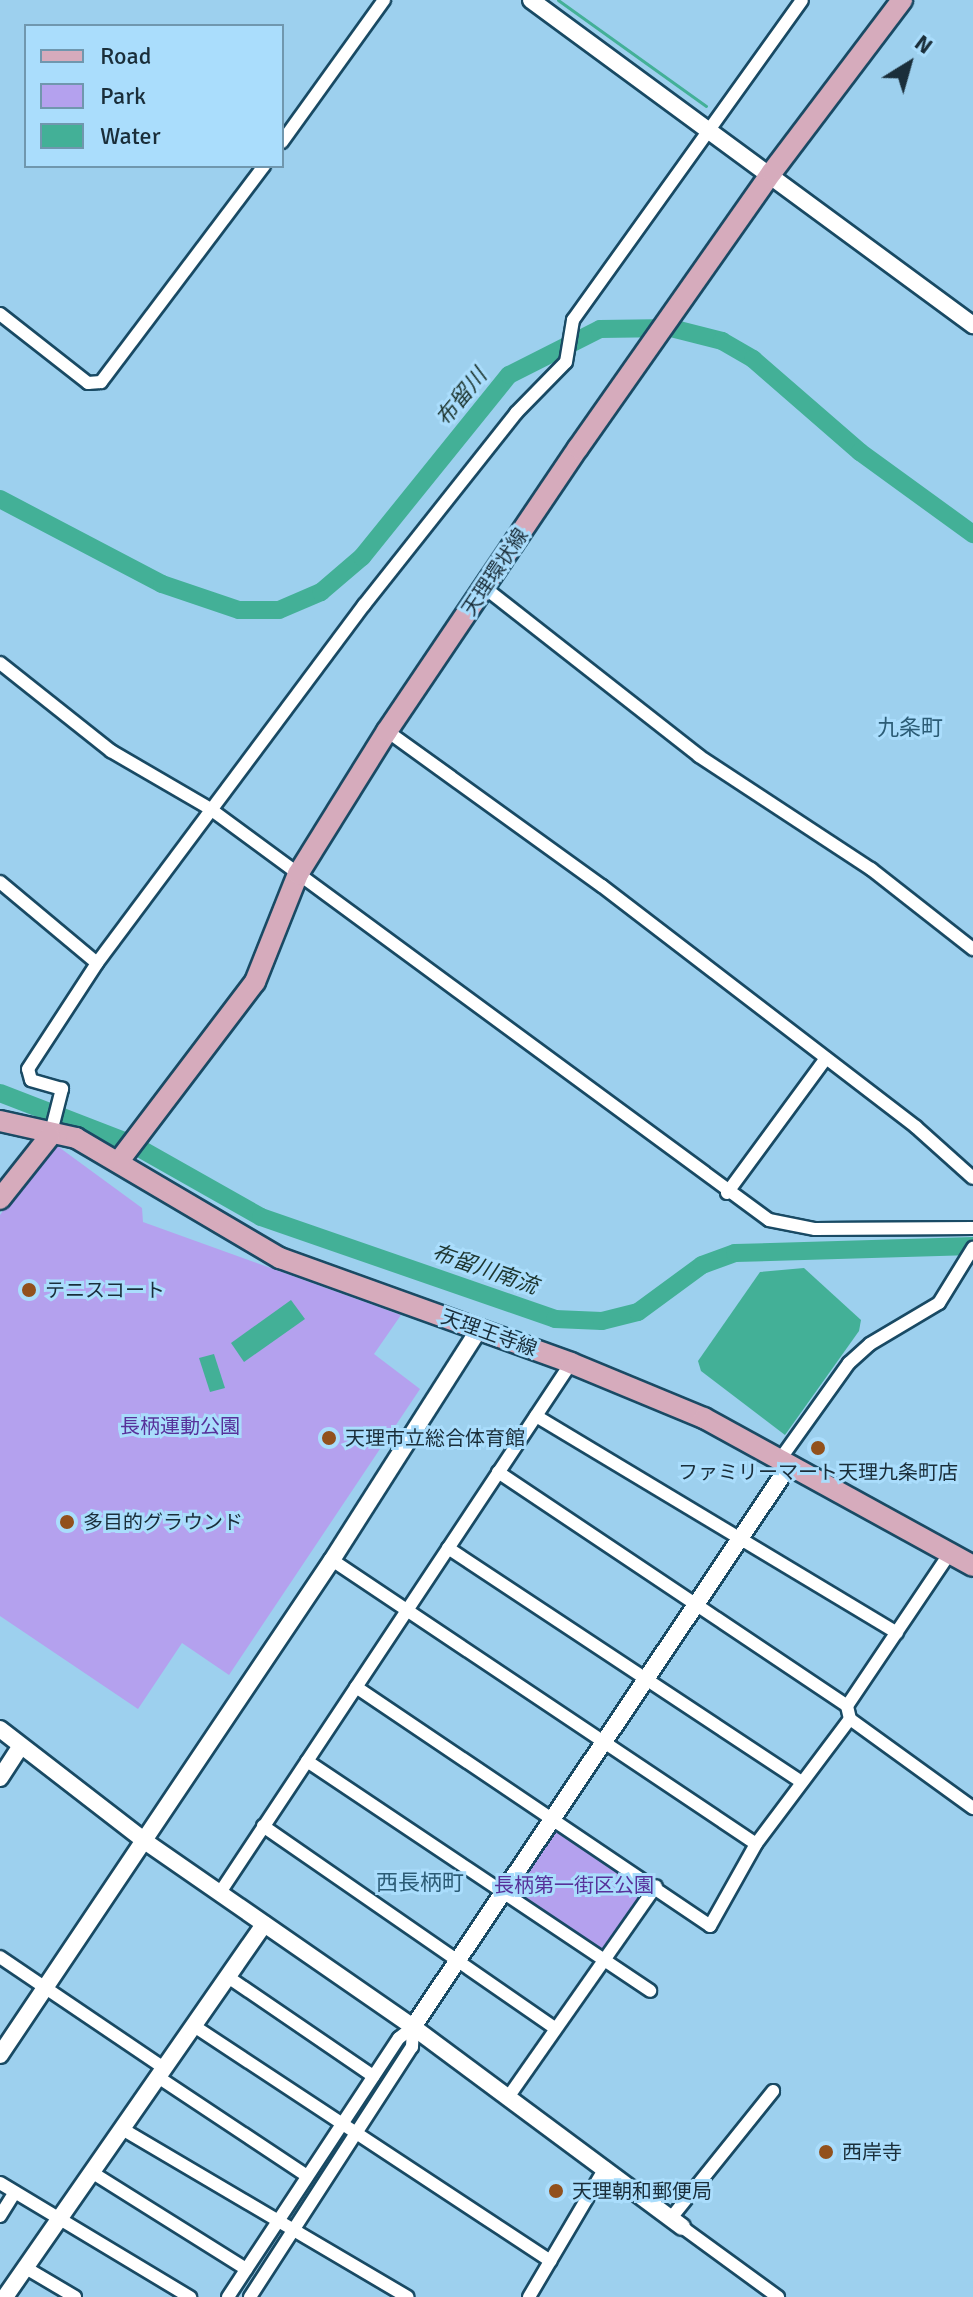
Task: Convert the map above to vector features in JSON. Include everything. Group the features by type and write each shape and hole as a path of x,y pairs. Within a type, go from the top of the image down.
{"main road":[{"name":"天理環状線","path":"121,1158 255,982 298,874 387,731 650,341 902,0"},
{"name":"天理王寺線","path":"0,1121 76,1138 121,1158 280,1258 571,1363 704,1418 951,1551 973,1566"},
{"path":"0,1199 51,1132"}],"street":[{"path":"284,139 384,0"},
{"path":"531,0 772,172 973,325"},
{"path":"51,1132 61,1092 31,1080 28,1069 97,963 209,808 516,413 566,362 573,320 713,131 802,0"},
{"path":"0,314 88,383 101,382 262,168"},
{"path":"485,588 699,756 871,869 973,949"},
{"path":"0,663 111,751 209,808 727,1193 769,1220 815,1229 973,1228"},
{"path":"387,731 826,1058 973,1178"},
{"path":"0,882 97,963"},
{"path":"727,1193 826,1058"},
{"path":"228,2297 340,2124 399,2038 413,2027 555,1818 741,1537 849,1363 939,1303 964,1271 973,1248"},
{"path":"0,2055 146,1842 332,1560 479,1329"},
{"path":"219,1894 571,1363"},
{"path":"536,1416 897,1633"},
{"path":"498,1472 848,1712 973,1808"},
{"path":"448,1548 801,1782"},
{"path":"356,1687 656,1886 710,1926 756,1844 848,1712 951,1551"},
{"path":"332,1560 756,1844"},
{"path":"0,1729 146,1842 509,2096 778,2297"},
{"path":"0,1778 21,1746"},
{"path":"307,1761 650,1991"},
{"path":"263,1826 555,2028"},
{"path":"509,2096 656,1886"},
{"path":"6,2297 264,1924"},
{"path":"0,1957 307,2176"},
{"path":"228,1977 373,2076"},
{"path":"194,2026 550,2261"},
{"path":"250,2297 412,2047 413,2027"},
{"path":"676,2222 773,2091"},
{"path":"124,2130 291,2233 407,2297"},
{"path":"529,2297 605,2168"},
{"path":"93,2173 246,2269"},
{"path":"0,2183 190,2297"},
{"path":"0,2216 15,2192"},
{"path":"26,2268 75,2297"}],"green space":[{"name":"長柄運動公園","path":"56,1145 142,1208 143,1222 401,1315 374,1354 420,1389 229,1675 182,1643 138,1709 0,1616 0,1215 44,1151"},
{"name":"長柄第一街区公園","path":"557,1821 648,1889 598,1954 519,1902 513,1887"}],"water":[{"path":"804,1268 861,1320 859,1331 785,1435 701,1371 698,1361 760,1272"},
{"path":"291,1300 305,1319 244,1362 231,1343"},
{"path":"214,1354 225,1388 210,1392 199,1358"}],"waterway":[{"path":"558,0 706,106"},
{"name":"布留川","path":"0,499 162,584 239,610 279,610 321,592 362,557 509,375 600,329 671,328 722,341 753,359 860,452 973,534"},
{"name":"布留川南流","path":"0,1093 132,1144 261,1217 555,1319 602,1321 638,1312 702,1265 735,1253 973,1246"}],"place":[{"name":"テニスコート","path":"29,1290"},
{"name":"天理市立総合体育館","path":"329,1438"},
{"name":"ファミリーマート天理九条町店","path":"818,1448"},
{"name":"多目的グラウンド","path":"67,1522"},
{"name":"西岸寺","path":"826,2152"},
{"name":"天理朝和郵便局","path":"556,2191"}],"district":[{"name":"九条町","path":"910,728"},
{"name":"西長柄町","path":"420,1883"}]}
